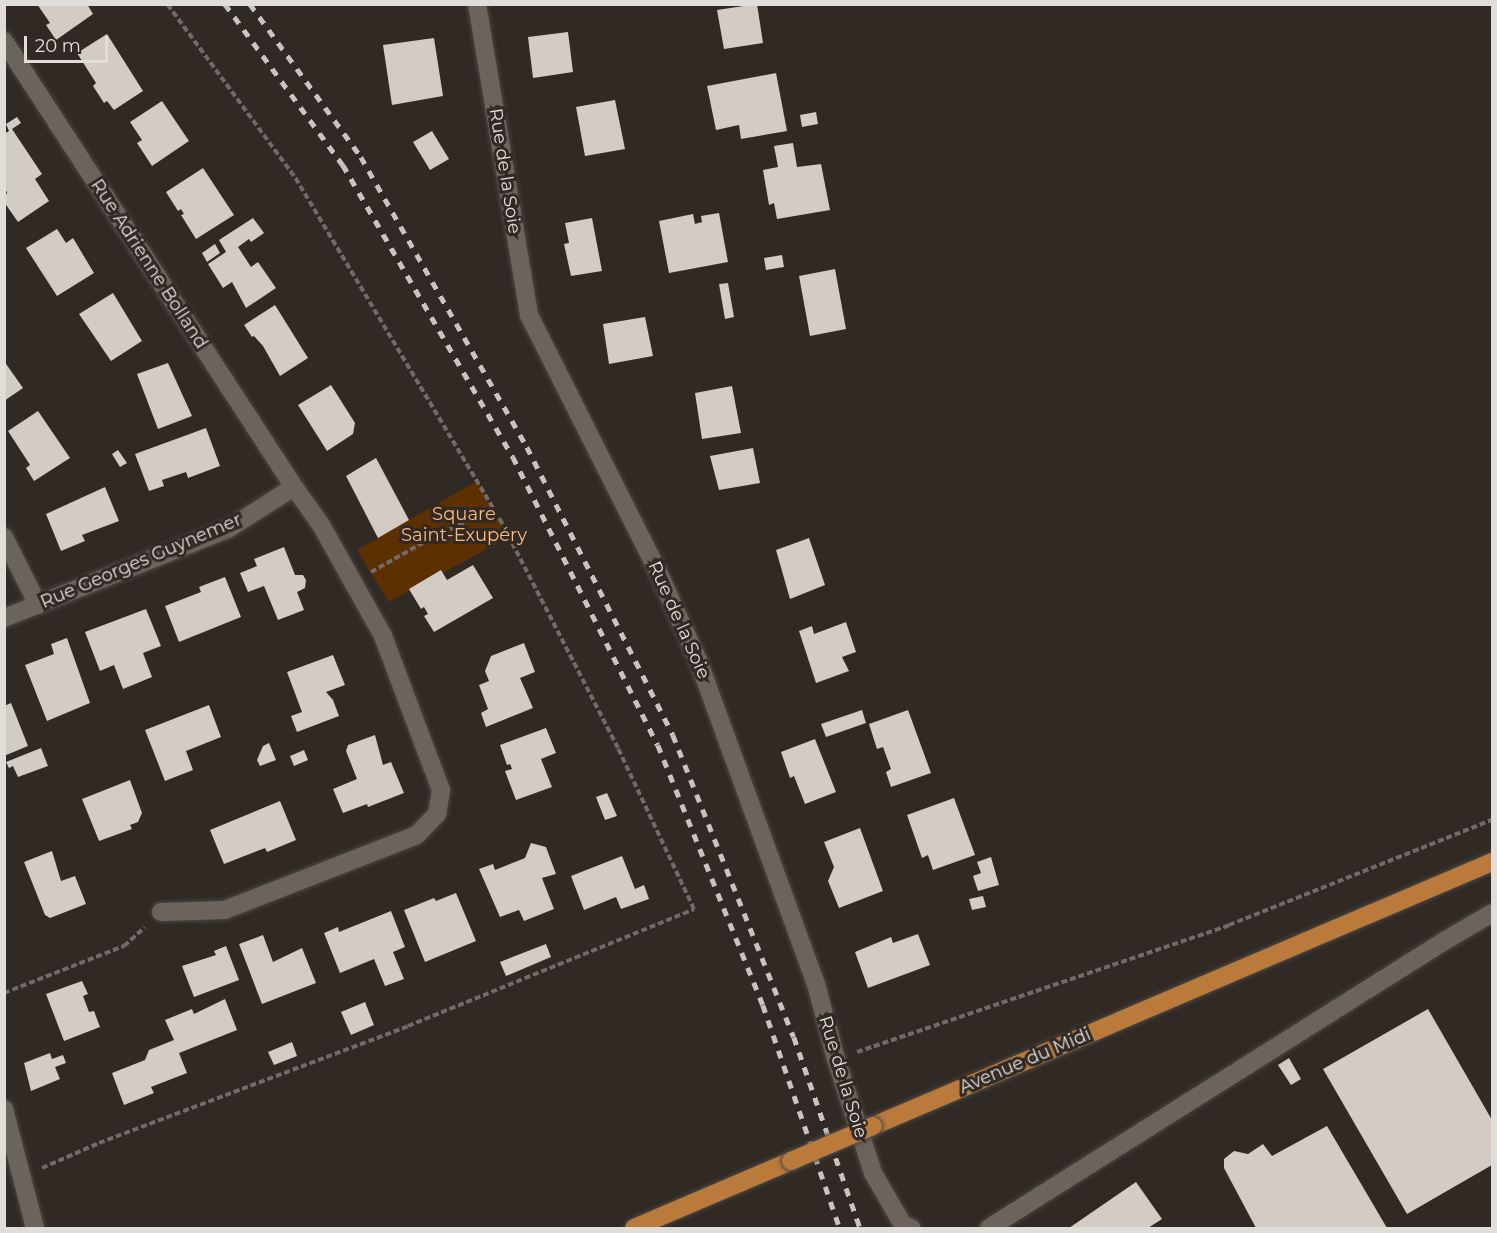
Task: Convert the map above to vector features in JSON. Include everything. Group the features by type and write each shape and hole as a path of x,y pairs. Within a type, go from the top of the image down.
{"main road":[{"name":"Avenue du Midi","path":"1415,892 1492,848"},
{"name":"Avenue du Midi","path":"634,1228 1492,861"}],"street":[{"name":"Rue de la Soie","path":"477,4 529,315 658,572 698,660 816,984 836,1059 873,1173 903,1224 911,1228"},
{"name":"Rue Adrienne Bolland","path":"4,42 294,487"},
{"path":"161,912 225,910 417,835 436,814 441,790 383,636 321,525 294,487"},
{"name":"Rue Georges Guynemer","path":"4,618 228,529 294,487"},
{"path":"4,537 38,605"},
{"path":"992,1228 1030,1201 1492,913"},
{"path":"4,1108 35,1228"}],"path":[{"path":"354,582 426,541 493,508"},
{"path":"836,1059 1229,925 1492,820"},
{"path":"4,993 124,946 161,912"}],"green space":[{"name":"Square Saint-Exupéry","path":"477,481 509,537 389,602 357,550"}],"building":[{"path":"37,4 87,4 93,14 56,40 46,25 50,23"},
{"path":"757,4 763,43 724,49 717,10"},
{"path":"568,32 573,72 533,78 528,37"},
{"path":"107,34 143,91 114,110 107,101 104,103 93,86 96,83 77,53"},
{"path":"434,38 443,96 392,105 383,45"},
{"path":"776,73 787,131 741,139 739,125 716,130 707,86"},
{"path":"615,100 625,149 585,156 576,107"},
{"path":"162,101 189,141 152,166 137,143 142,140 130,122"},
{"path":"816,112 818,124 802,127 800,115"},
{"path":"17,117 21,123 12,129 42,174 35,179 49,201 18,222 4,202 7,192 4,188 4,134 9,131 6,124"},
{"path":"432,131 449,159 430,170 413,142"},
{"path":"793,143 797,167 821,164 830,210 777,219 774,203 769,205 763,170 778,167 774,146"},
{"path":"203,168 234,215 196,239 181,215 184,214 181,209 178,211 166,192"},
{"path":"719,213 728,262 669,273 659,221 693,214 695,224 702,222 701,216"},
{"path":"253,218 264,233 251,242 249,239 238,247 251,267 258,262 276,288 246,308 232,282 223,288 208,264 226,252 219,240"},
{"path":"592,218 602,271 571,276 564,244 569,243 565,223"},
{"path":"57,229 66,243 73,238 94,273 57,296 26,248"},
{"path":"215,244 220,253 207,262 202,253"},
{"path":"782,255 784,267 766,270 764,258"},
{"path":"835,269 846,329 810,336 799,276"},
{"path":"728,283 734,317 725,319 719,284"},
{"path":"113,293 142,341 111,361 79,314"},
{"path":"275,305 308,358 280,376 263,346 254,336 252,337 244,325"},
{"path":"645,317 653,356 609,364 603,324"},
{"path":"4,361 23,388 4,401"},
{"path":"168,363 192,416 158,429 137,374"},
{"path":"331,385 355,423 353,434 327,451 298,405"},
{"path":"732,386 741,433 702,439 695,393"},
{"path":"38,411 70,458 34,481 26,468 30,465 8,431"},
{"path":"206,428 220,466 188,478 186,472 162,480 164,486 149,491 135,454"},
{"path":"753,448 760,483 719,490 710,456"},
{"path":"118,450 127,463 120,467 112,454"},
{"path":"376,458 409,520 378,538 346,476"},
{"path":"105,487 119,521 82,535 85,541 61,551 46,514"},
{"path":"809,538 825,585 790,599 776,550"},
{"path":"284,547 295,575 303,575 306,580 305,588 297,592 304,610 278,620 264,586 248,592 240,573 257,566 254,559"},
{"path":"473,565 493,598 434,632 424,616 428,614 424,607 421,609 409,589 441,570 447,580"},
{"path":"225,577 241,617 179,642 165,606 201,592 199,587"},
{"path":"146,609 161,646 143,653 152,677 123,689 114,665 100,671 85,632"},
{"path":"846,622 856,652 842,657 849,671 816,683 799,631 812,626 814,634"},
{"path":"67,638 90,703 47,721 25,665 54,654 51,644"},
{"path":"524,643 535,672 520,678 533,708 486,727 481,713 488,709 479,685 489,681 485,671 491,656"},
{"path":"333,655 345,685 326,692 333,700 339,716 297,732 291,716 302,712 287,672"},
{"path":"11,703 28,746 4,756 4,706"},
{"path":"209,705 221,737 186,751 193,770 165,781 145,730"},
{"path":"862,710 866,723 826,737 821,724"},
{"path":"908,710 931,773 891,787 886,772 891,769 883,747 877,749 869,724"},
{"path":"546,728 556,753 541,759 552,787 516,800 505,771 512,769 510,764 507,765 500,745"},
{"path":"375,735 383,765 391,762 404,793 368,807 367,804 343,813 333,789 357,779 346,751 348,745"},
{"path":"815,739 836,792 805,804 794,776 790,778 781,752"},
{"path":"269,743 276,760 260,766 257,760 263,746"},
{"path":"41,748 48,766 18,777 13,766 9,768 6,762"},
{"path":"304,750 308,760 294,766 290,756"},
{"path":"130,780 142,813 138,822 130,825 132,829 99,841 82,799"},
{"path":"607,793 617,816 605,820 596,797"},
{"path":"954,798 975,855 933,870 928,855 922,858 907,815"},
{"path":"280,801 296,840 267,852 265,848 224,864 210,830"},
{"path":"860,828 883,891 839,908 828,881 834,867 824,842"},
{"path":"531,843 546,847 556,874 542,878 554,909 524,921 519,910 500,917 479,869 493,864 495,870 525,858"},
{"path":"52,851 61,881 75,876 86,904 50,918 45,915 24,862"},
{"path":"622,856 635,889 644,885 649,899 621,909 616,897 584,910 571,876"},
{"path":"991,857 999,885 978,891 973,876 981,873 977,862"},
{"path":"456,893 476,941 425,962 404,910 434,898 436,901"},
{"path":"983,896 986,907 972,910 969,899"},
{"path":"391,911 405,947 393,952 404,979 385,986 374,959 340,973 324,933 338,927 339,932"},
{"path":"918,934 930,965 868,988 855,952 891,937 893,943"},
{"path":"263,935 273,962 302,948 316,983 262,1004 239,944"},
{"path":"546,944 551,957 506,976 500,962"},
{"path":"226,946 239,980 194,997 182,966 216,955 214,951"},
{"path":"82,981 88,994 83,996 89,1012 94,1011 100,1027 64,1041 46,994"},
{"path":"225,999 237,1030 179,1053 187,1073 151,1087 154,1093 124,1105 112,1073 145,1060 149,1050 174,1040 165,1020 192,1009 194,1014"},
{"path":"365,1002 374,1025 351,1035 341,1012"},
{"path":"1428,1009 1492,1120 1492,1165 1407,1214 1323,1069"},
{"path":"292,1042 297,1056 274,1065 268,1052"},
{"path":"50,1053 52,1059 63,1055 66,1063 55,1067 60,1079 31,1091 24,1063"},
{"path":"1289,1058 1301,1079 1291,1085 1278,1065"},
{"path":"1327,1126 1387,1228 1256,1228 1224,1168 1224,1159 1234,1151 1248,1154 1263,1144 1272,1156"},
{"path":"1136,1182 1162,1219 1148,1228 1069,1228"}],"railway":[{"path":"225,4 343,165 513,457 658,745 763,1005 840,1228"},
{"path":"250,4 361,157 527,447 673,735 794,1037 860,1228"}]}
